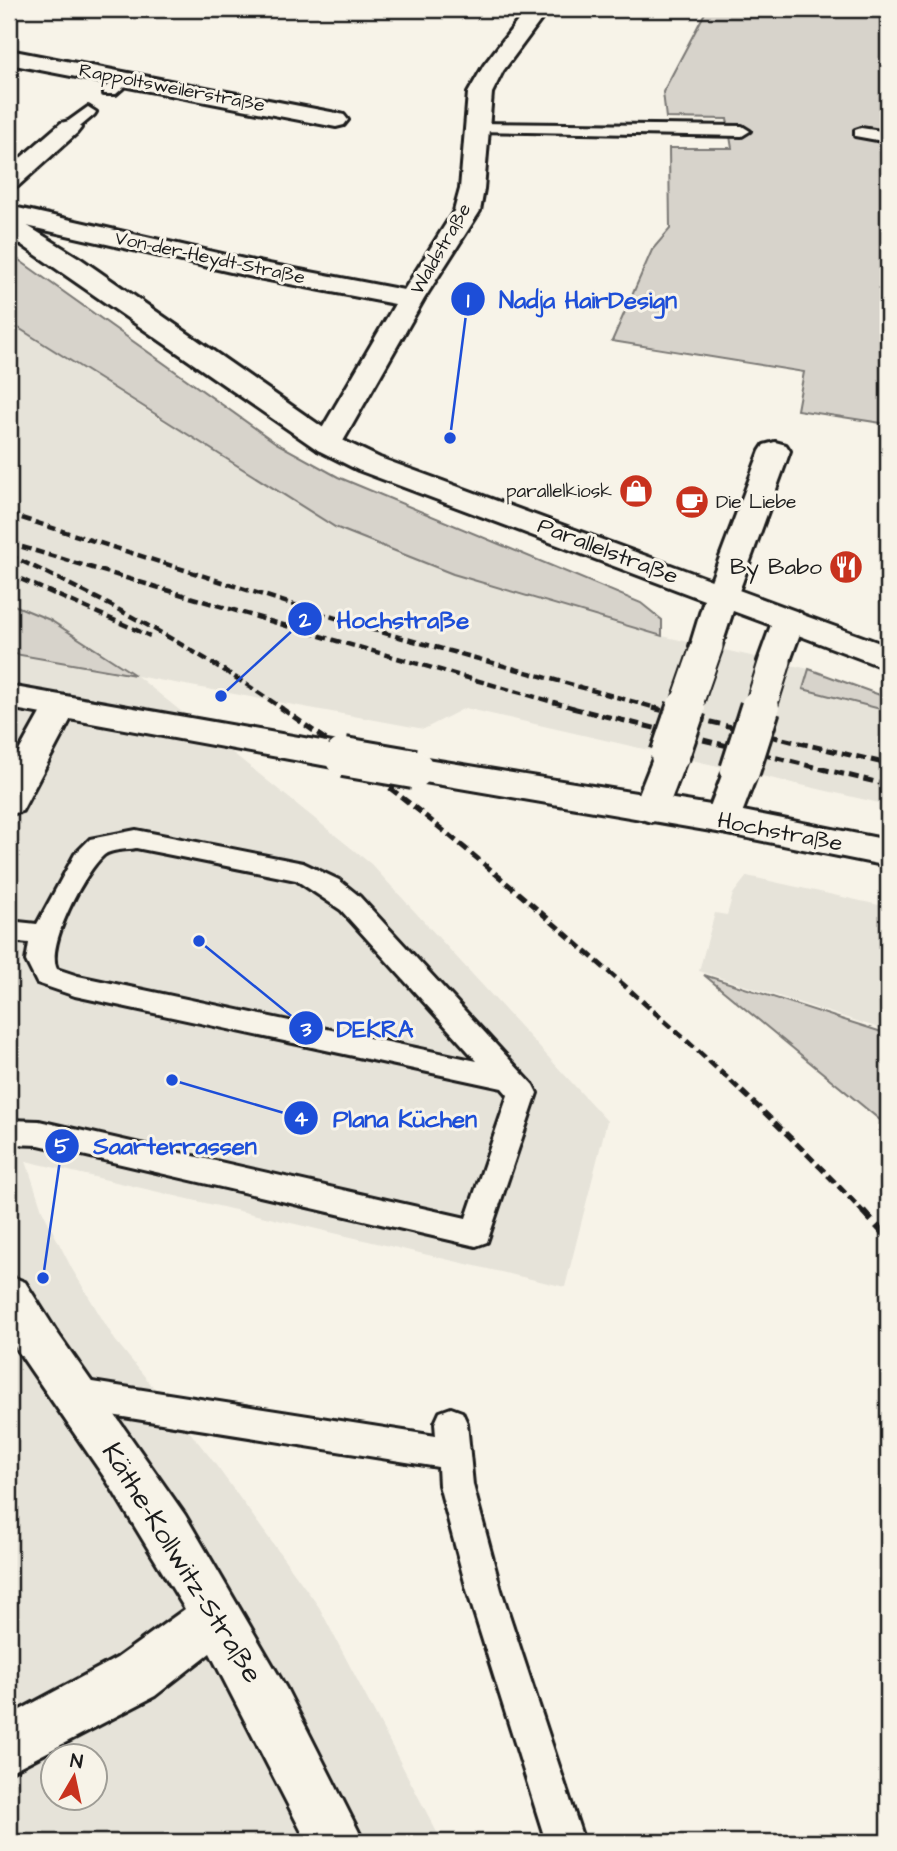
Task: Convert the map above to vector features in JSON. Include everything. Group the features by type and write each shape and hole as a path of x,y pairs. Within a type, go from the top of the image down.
{"street":[{"name":"Waldstraße","path":"328,444 411,299 467,211 472,189 480,93 485,82 538,9"},
{"name":"Rappoltsweilerstraße","path":"9,57 118,85 336,120"},
{"path":"9,181 69,128"},
{"name":"Von-der-Heydt-Straße","path":"9,214 253,270 411,299"},
{"path":"9,225 72,265 328,444"},
{"name":"Parallelstraße","path":"328,444 369,464 888,658"},
{"path":"650,809 707,646 722,594 775,451"},
{"path":"723,820 789,620"},
{"name":"Hochstraße","path":"9,698 723,820 888,853"},
{"path":"9,802 61,707"},
{"name":"Käthe-Kollwitz-Straße","path":"9,1296 31,1337 138,1486 218,1616 276,1719 336,1842"},
{"path":"9,1745 136,1677 218,1616"}],"lane":[{"path":"69,128 88,112"},
{"path":"478,128 742,131"},
{"path":"861,133 888,137"},
{"path":"9,1132 39,1133 476,1233 523,1093 350,903 330,887 303,872 136,839 99,845 84,860 44,934 40,961 47,976 75,986 510,1079"},
{"path":"9,931 44,934"},
{"path":"73,1394 451,1439 456,1485 484,1590 565,1842"}],"shaded area":[{"path":"707,9 888,9 888,424 797,410 804,372 612,341 652,250 670,229 669,148 732,148 727,119 666,118 663,92"},
{"path":"9,253 276,443 338,477 641,603 662,620 662,636 453,574 335,527 9,322"},
{"path":"9,322 163,421 453,574 662,636 809,669 804,689 888,711 888,805 465,708 424,729 137,676 371,864 607,1121 565,1287 26,1161 42,1210 72,1269 115,1340 210,1457 319,1607 442,1842 9,1842"},
{"path":"9,603 50,620 135,675 9,653"},
{"path":"809,669 888,698 888,711 803,689"},
{"path":"747,876 888,907 888,1031 699,971 715,913 727,915 733,894"},
{"path":"704,975 888,1034 888,1128 886,1125"}],"railway":[{"path":"9,514 370,629 660,709"},
{"path":"9,543 337,641 578,709"},
{"path":"9,555 149,626 283,709"},
{"path":"9,574 150,636"},
{"path":"281,708 408,802 531,904 740,1090 864,1213"},
{"path":"572,708 888,785"},
{"path":"652,708 888,764"},
{"path":"863,1211 888,1238"}],"place":[{"name":"Nadja HairDesign","path":"450,438"},
{"name":"parallelkiosk","path":"636,491"},
{"name":"Die Liebe","path":"692,502"},
{"name":"By Babo","path":"846,567"},
{"name":"Hochstraße","path":"221,696"},
{"name":"DEKRA","path":"199,941"},
{"name":"Plana Küchen","path":"172,1080"},
{"name":"Saarterrassen","path":"43,1278"}]}
